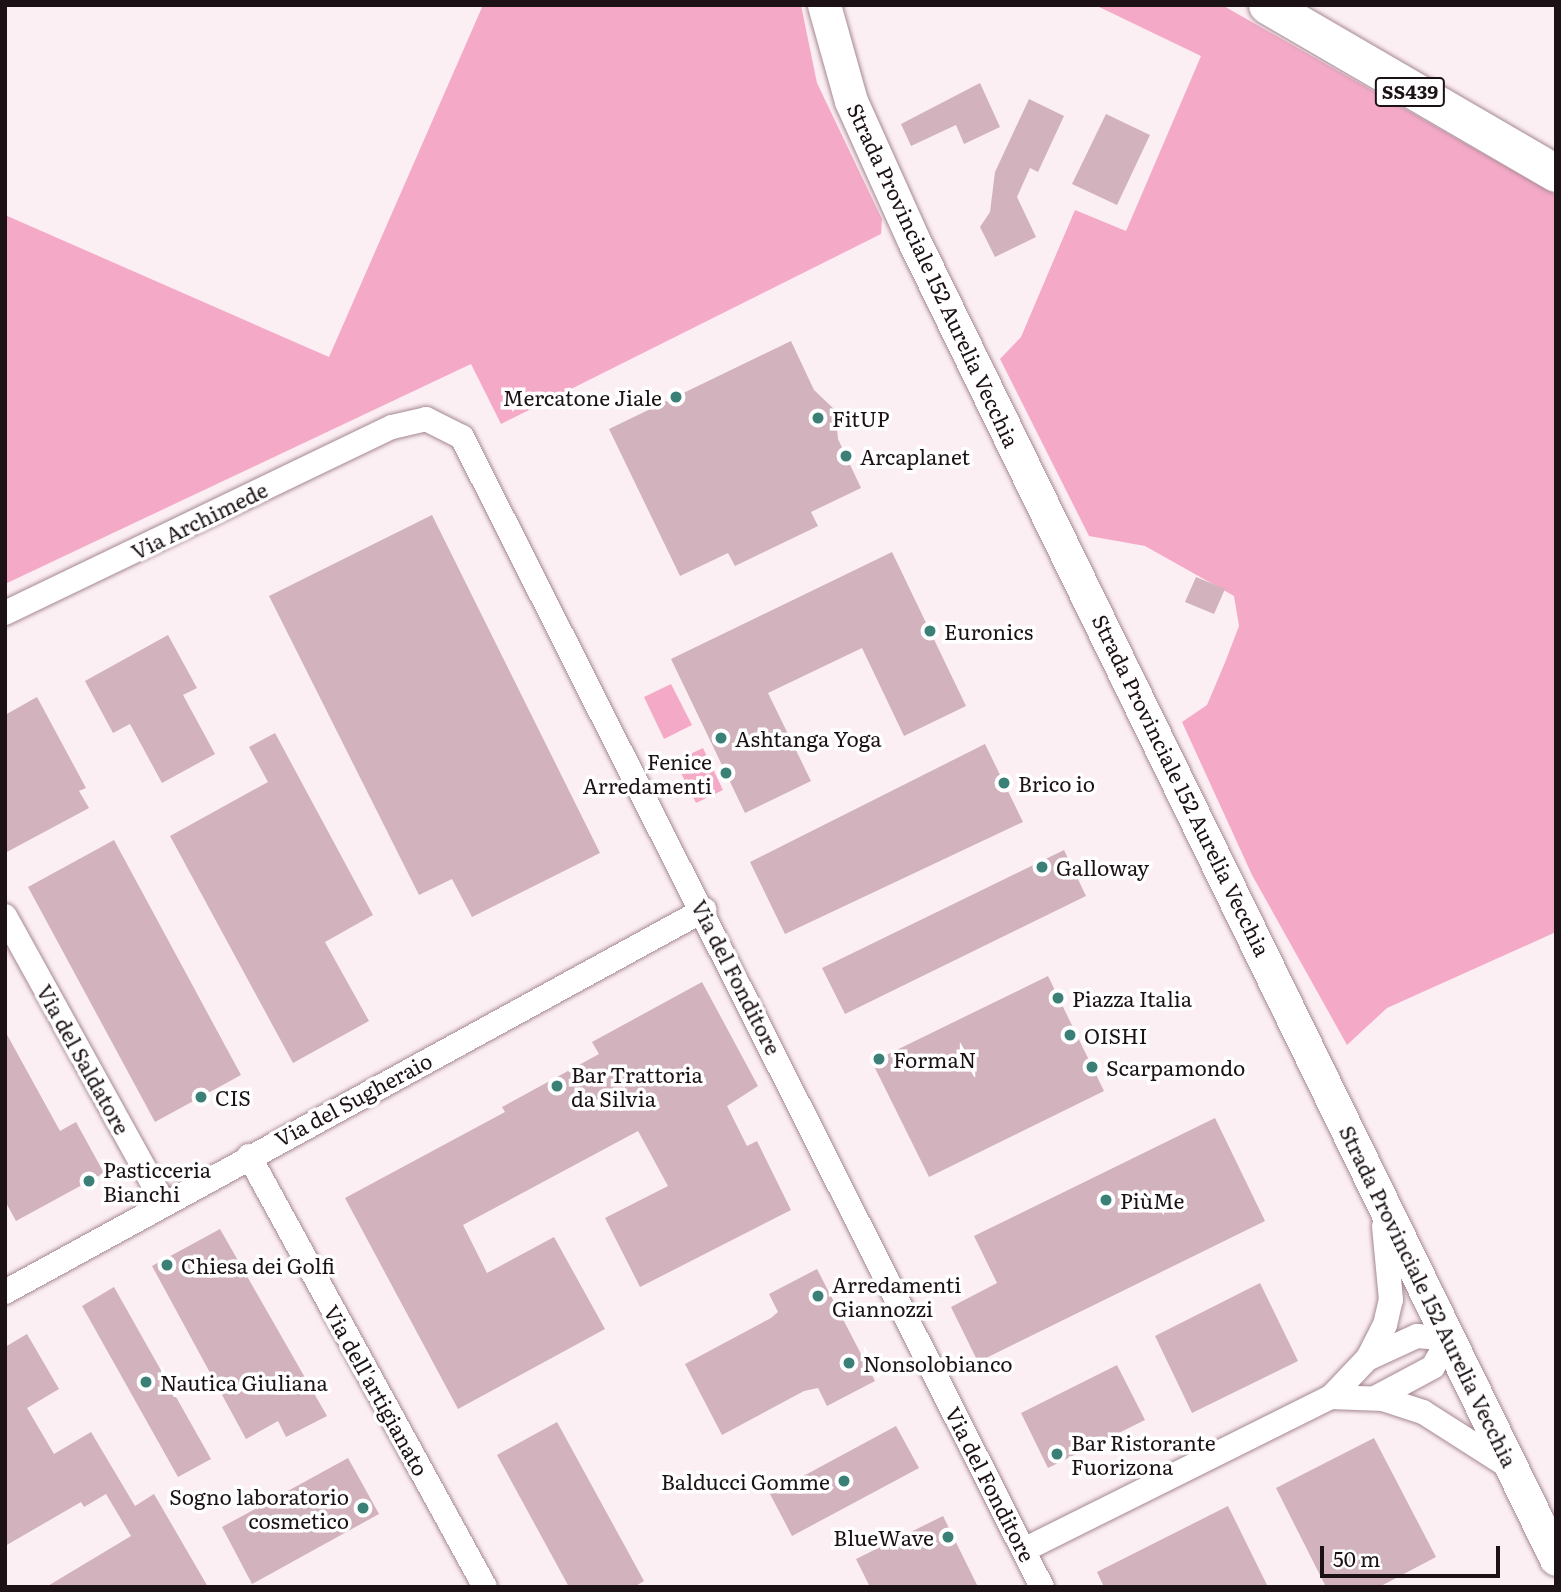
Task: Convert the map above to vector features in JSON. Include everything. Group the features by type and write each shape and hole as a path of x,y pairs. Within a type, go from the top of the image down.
{"main road":[{"name":"Strada Provinciale 152 Aurelia Vecchia","path":"824,5 851,101 913,239 1556,1559"},
{"name":"SS439","path":"1267,5 1556,173"}],"street":[{"name":"Via del Fonditore","path":"392,427 439,422 462,437 477,459 1042,1587"},
{"name":"Via Archimede","path":"5,613 392,427"},
{"name":"Via del Sugheraio","path":"5,1292 163,1202 704,911"},
{"name":"Via del Saldatore","path":"5,916 163,1202"},
{"name":"Via dell'artigianato","path":"249,1156 485,1587"},
{"path":"1024,1550 1331,1397 1368,1358 1391,1300 1390,1251 1373,1179"},
{"path":"1368,1358 1417,1336 1449,1339 1433,1367 1375,1398"},
{"path":"1331,1397 1375,1398 1423,1412 1511,1468"}],"shaded area":[{"path":"483,5 801,5 817,83 882,219 881,234 501,424 471,364 5,584 5,215 329,357"},
{"path":"1095,5 1222,5 1556,195 1556,932 1387,1008 1347,1045 1252,875 1182,722 1207,705 1226,660 1239,626 1234,596 1145,546 1089,536 1000,359 1021,337 1075,210 1126,231 1201,56"},
{"path":"671,684 692,725 664,739 644,697"},
{"path":"703,748 723,790 696,803 675,761"}],"building":[{"path":"980,83 1000,127 964,144 956,125 911,146 901,124"},
{"path":"1029,99 1064,116 1038,172 1030,168 1017,197 1036,237 995,257 980,227 990,212 995,172"},
{"path":"1106,114 1150,135 1117,205 1072,184"},
{"path":"791,341 814,390 835,410 838,439 861,488 811,512 818,526 735,566 728,553 680,576 609,429"},
{"path":"432,515 600,853 472,917 452,879 419,895 269,596"},
{"path":"892,552 966,706 904,736 862,648 768,693 811,781 745,813 671,659"},
{"path":"1196,577 1225,589 1214,614 1185,602"},
{"path":"168,635 197,688 183,695 215,754 162,783 130,724 113,733 85,681"},
{"path":"37,697 86,788 79,791 89,808 5,853 5,715"},
{"path":"275,733 373,915 325,942 369,1021 293,1063 170,836 268,782 249,747"},
{"path":"985,744 1023,822 785,934 750,862"},
{"path":"114,840 241,1075 155,1122 28,887"},
{"path":"1064,850 1086,896 845,1014 822,968"},
{"path":"1048,976 1104,1091 929,1177 872,1062"},
{"path":"702,982 758,1086 727,1106 747,1146 757,1141 791,1210 640,1287 605,1218 668,1186 638,1131 463,1225 487,1273 554,1237 605,1329 458,1409 345,1198 505,1112 502,1107 599,1054 592,1042"},
{"path":"5,1031 60,1131 76,1122 104,1173 16,1221 5,1201"},
{"path":"1215,1118 1265,1221 978,1362 951,1307 997,1283 974,1236"},
{"path":"220,1229 327,1416 286,1437 278,1421 246,1439 152,1266"},
{"path":"817,1269 875,1381 827,1406 818,1388 804,1391 722,1435 685,1364 771,1318 778,1312 769,1294"},
{"path":"1260,1283 1298,1361 1192,1413 1155,1336"},
{"name":"Nautica Giuliana","path":"114,1287 211,1459 178,1477 82,1306"},
{"path":"27,1334 59,1389 27,1408 54,1454 91,1432 135,1506 154,1494 208,1587 46,1587 131,1536 106,1494 84,1507 81,1502 5,1546 5,1347"},
{"path":"1117,1365 1145,1420 1048,1468 1021,1413"},
{"path":"557,1422 644,1581 634,1587 569,1587 497,1455"},
{"name":"Balducci Gomme","path":"896,1426 919,1468 792,1536 770,1494"},
{"path":"1374,1438 1436,1557 1379,1587 1326,1587 1276,1488"},
{"path":"348,1458 379,1514 252,1584 222,1527"},
{"path":"1228,1506 1268,1587 1104,1587 1097,1572"},
{"path":"943,1516 978,1587 870,1587 856,1559"}],"place":[{"name":"Mercatone Jiale","path":"676,397"},
{"name":"FitUP","path":"818,418"},
{"name":"Arcaplanet","path":"846,456"},
{"name":"Euronics","path":"930,631"},
{"name":"Ashtanga Yoga","path":"721,738"},
{"name":"Fenice Arredamenti","path":"726,773"},
{"name":"Brico io","path":"1004,783"},
{"name":"Galloway","path":"1042,867"},
{"name":"Piazza Italia","path":"1058,998"},
{"name":"OISHI","path":"1070,1035"},
{"name":"FormaN","path":"879,1059"},
{"name":"Scarpamondo","path":"1092,1067"},
{"name":"Bar Trattoria da Silvia","path":"557,1086"},
{"name":"CIS","path":"201,1097"},
{"name":"Pasticceria Bianchi","path":"89,1181"},
{"name":"PiùMe","path":"1106,1200"},
{"name":"Chiesa dei Golfi","path":"167,1265"},
{"name":"Arredamenti Giannozzi","path":"818,1296"},
{"name":"Nonsolobianco","path":"849,1363"},
{"name":"Nautica Giuliana","path":"146,1382"},
{"name":"Bar Ristorante Fuorizona","path":"1057,1454"},
{"name":"Balducci Gomme","path":"844,1481"},
{"name":"Sogno laboratorio cosmetico","path":"363,1508"},
{"name":"BlueWave","path":"948,1537"}]}
